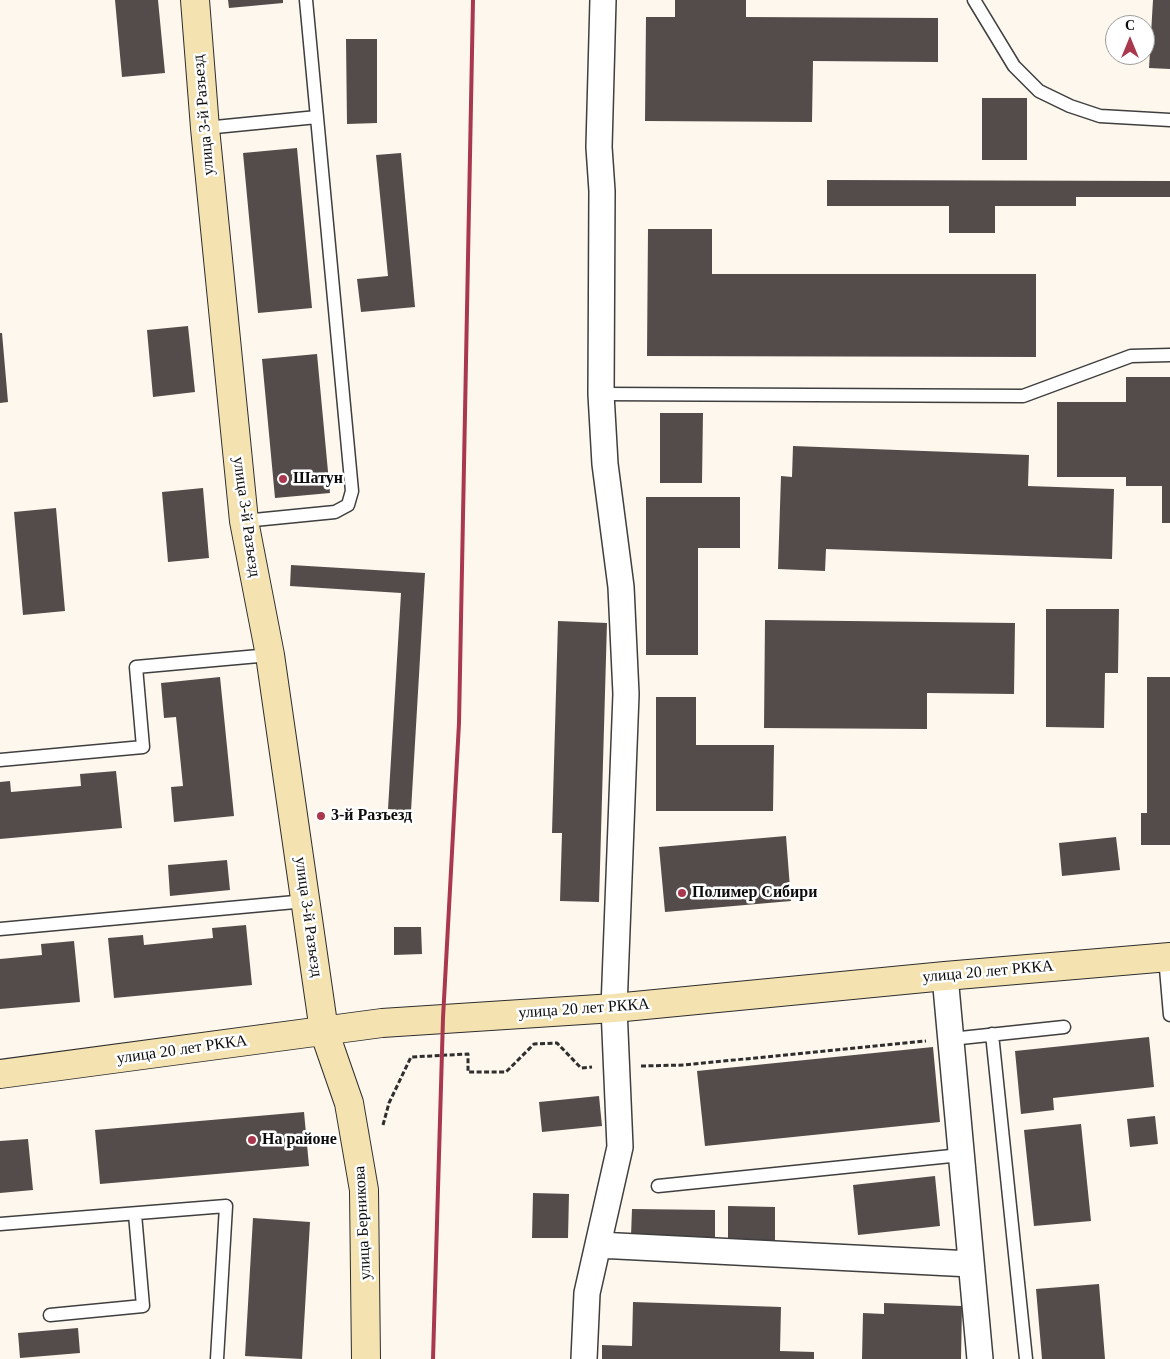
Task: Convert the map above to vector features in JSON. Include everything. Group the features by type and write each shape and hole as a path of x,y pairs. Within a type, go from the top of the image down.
{"main road":[{"name":"улица 3-й Разъезд","path":"195,0 205,128 244,520 270,655 324,1031"},
{"name":"улица 20 лет РККА","path":"0,1074 390,1022 614,1008 1167,957"},
{"name":"улица Берникова","path":"324,1031 349,1103 364,1190 366,1359"}],"street":[{"path":"584,1359 587,1293 620,1147 614,1008 626,694 621,587 605,464 601,394 602,191 599,147 603,0"},
{"path":"945,976 980,1359"},
{"path":"598,1245 972,1264"}],"lane":[{"path":"244,520 335,512 348,505 351,498 306,0"},
{"path":"974,0 1014,66 1039,91 1070,106 1100,116 1170,120"},
{"path":"205,128 317,117"},
{"path":"601,394 1023,396 1131,356 1170,355"},
{"path":"0,760 143,747 136,667 270,655"},
{"path":"0,929 306,901"},
{"path":"1167,957 1170,1015"},
{"path":"951,1039 1064,1027"},
{"path":"992,1034 1026,1359"},
{"path":"658,1186 961,1155"},
{"path":"0,1224 226,1206 217,1359"},
{"path":"50,1315 143,1306 135,1214"}],"building":[{"path":"115,0 158,0 165,73 122,77"},
{"path":"228,0 283,0 283,3 229,8"},
{"path":"675,0 746,0 746,17 938,18 938,62 813,61 812,122 645,121 646,17 675,17"},
{"path":"1153,0 1170,0 1170,69 1149,68 1149,65 1155,65 1155,15 1152,15"},
{"path":"346,39 377,39 377,123 347,124"},
{"path":"982,98 1027,98 1027,160 982,160"},
{"path":"297,148 312,308 258,313 243,153"},
{"path":"401,153 415,307 361,312 357,279 388,276 376,155"},
{"path":"827,180 1170,181 1170,197 1076,197 1076,206 995,206 995,233 949,233 949,206 827,206"},
{"path":"648,229 712,229 712,274 1036,274 1036,357 647,356"},
{"path":"188,326 195,392 153,397 147,330"},
{"path":"0,333 2,333 8,402 0,403"},
{"path":"317,354 330,493 275,498 262,359"},
{"path":"1126,377 1170,377 1170,523 1162,523 1162,486 1126,486 1126,477 1057,477 1057,402 1126,402"},
{"path":"660,413 703,413 702,483 660,483"},
{"path":"793,446 1029,455 1028,486 1114,489 1112,559 826,549 825,571 778,569 781,476 792,477"},
{"path":"203,488 209,558 168,562 162,492"},
{"path":"646,497 740,497 740,548 698,548 698,655 646,655"},
{"path":"56,508 65,611 23,615 14,512"},
{"path":"291,565 425,573 411,811 388,809 401,593 290,586"},
{"path":"1046,609 1119,609 1118,673 1105,673 1104,728 1046,727"},
{"path":"765,620 1015,623 1014,694 927,693 927,729 764,728"},
{"path":"558,621 607,623 599,902 560,901 562,833 552,833"},
{"path":"220,677 234,816 174,822 171,787 183,786 176,717 164,718 161,683"},
{"path":"1147,677 1170,677 1170,845 1141,845 1141,813 1147,813"},
{"path":"656,697 696,697 696,745 774,745 773,811 656,811"},
{"path":"116,771 122,828 0,839 0,782 10,781 11,792 81,786 80,774"},
{"path":"786,836 791,901 665,912 659,847"},
{"path":"1116,837 1120,870 1062,876 1059,843"},
{"path":"227,860 230,890 170,896 168,865"},
{"path":"246,925 252,985 114,998 108,938 143,935 144,945 213,938 212,928"},
{"path":"394,927 421,927 422,954 394,955"},
{"path":"74,941 80,1002 0,1009 0,959 42,955 41,944"},
{"path":"1149,1037 1154,1087 1053,1098 1054,1110 1021,1114 1015,1051"},
{"path":"933,1047 940,1122 705,1146 697,1071"},
{"path":"599,1096 602,1126 542,1132 539,1102"},
{"path":"304,1112 309,1166 100,1184 95,1130"},
{"path":"1155,1116 1158,1144 1130,1147 1127,1119"},
{"path":"1081,1124 1091,1221 1034,1226 1024,1130"},
{"path":"28,1139 33,1190 0,1193 0,1141"},
{"path":"935,1176 940,1226 858,1235 853,1185"},
{"path":"533,1193 569,1194 568,1238 532,1238"},
{"path":"728,1206 775,1207 775,1245 728,1244"},
{"path":"632,1209 715,1210 715,1238 631,1236"},
{"path":"253,1218 310,1222 302,1359 245,1356"},
{"path":"1099,1284 1105,1359 1042,1359 1036,1289"},
{"path":"633,1302 781,1307 780,1351 814,1352 814,1359 602,1359 602,1345 632,1346"},
{"path":"884,1303 962,1306 961,1359 862,1359 863,1313 884,1314"},
{"path":"78,1328 80,1353 20,1358 18,1333"}],"railway":[{"path":"433,1359 443,1018 459,723 473,0"}],"place":[{"name":"Шатун","path":"283,479"},
{"name":"3-й Разъезд","path":"321,816"},
{"name":"Полимер Сибири","path":"682,893"},
{"name":"На районе","path":"252,1140"}]}
